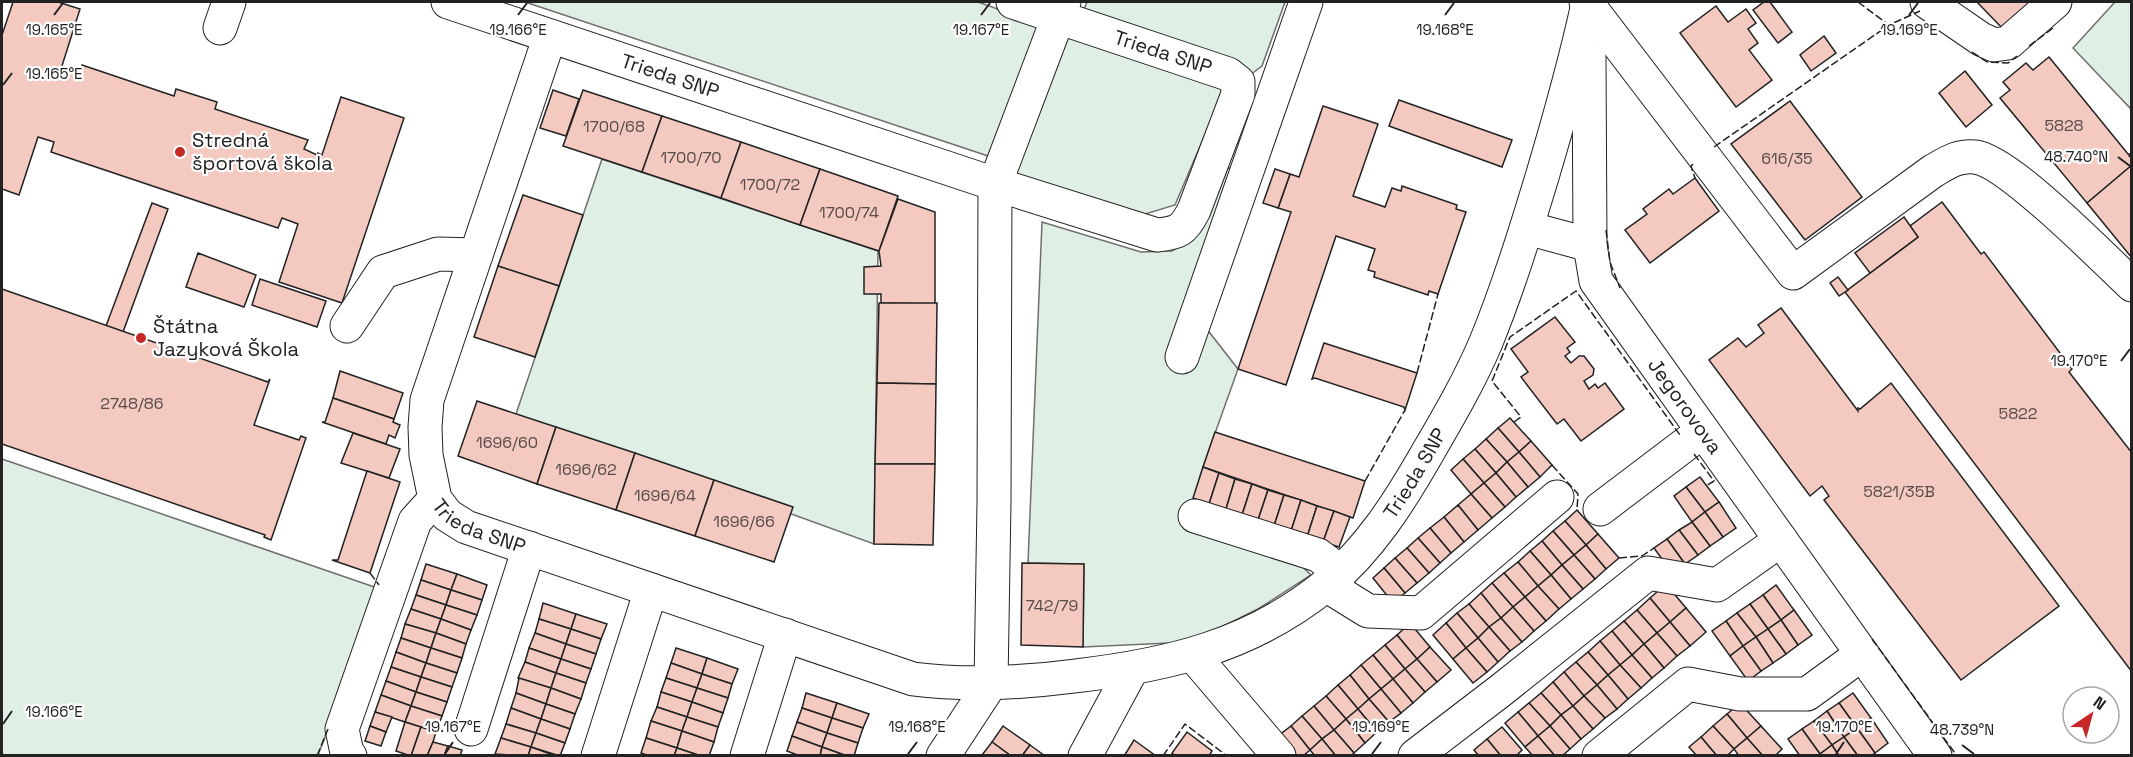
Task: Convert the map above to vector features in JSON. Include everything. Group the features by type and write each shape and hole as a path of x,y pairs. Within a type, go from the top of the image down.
{"street":[{"name":"Trieda SNP","path":"448,2 995,184 1156,235 1173,233 1185,226 1194,210 1238,94 1238,82 1228,74 1061,9 1013,2"},
{"path":"1182,357 1306,2"},
{"path":"1928,2 1981,39 1994,45 2008,43 2055,2"},
{"name":"Trieda SNP","path":"550,36 427,400 426,455 435,499 447,515 466,527 913,679 991,684 1132,669 1193,655 1235,640 1286,614 1333,579 1369,543 1396,505 1458,400 1486,343 1527,228 1573,74 1587,3"},
{"path":"1587,3 1792,273 1933,171 1956,158 1977,157 1994,164 2020,182 2132,285"},
{"name":"Jegorovova","path":"1587,3 1590,245 1596,281 1935,756"},
{"path":"943,756 991,684 995,184 1061,9"},
{"path":"1527,228 1590,245"},
{"path":"347,326 383,272 438,254 476,255"},
{"path":"1600,509 1703,431"},
{"path":"1195,516 1317,555 1333,579 1368,611 1420,613 1557,497"},
{"path":"350,756 347,753 342,729 415,521 435,499"},
{"path":"1415,756 1648,573 1717,585 1781,540"},
{"path":"471,729 529,548"},
{"path":"598,756 651,590"},
{"path":"747,756 785,635"},
{"path":"1599,756 1688,684 1740,694 1807,694 1862,654"},
{"path":"1193,655 1280,756"},
{"path":"1085,756 1132,669"}],"green space":[{"path":"525,2 978,2 1073,36 1087,2 1285,2 1262,66 1221,97 1175,205 1142,215 1023,179 988,156"},
{"path":"2115,2 2131,2 2131,109 2073,48"},
{"path":"602,159 878,251 874,544 516,414"},
{"path":"1231,168 1185,301 1238,369 1203,467 1187,521 1292,557 1311,575 1258,609 1191,642 1083,647 1084,564 1028,563 1042,222 1141,252 1172,251 1195,236 1222,169"},
{"path":"2,459 383,590 318,755 2,756"}],"building":[{"path":"13,2 58,2 80,9 61,69 79,75 82,65 174,96 176,89 217,102 215,109 308,140 304,149 317,155 318,153 322,155 341,97 404,118 342,303 279,282 298,224 282,218 278,228 51,152 54,142 38,137 19,195 2,189 2,35"},
{"path":"1764,2 1770,2 1792,32 1778,43 1753,10"},
{"path":"1977,2 2030,2 2002,28"},
{"path":"1716,6 1728,22 1746,9 1756,23 1748,29 1758,43 1749,50 1772,80 1736,107 1680,33"},
{"path":"1824,36 1836,53 1811,71 1800,55"},
{"path":"2049,57 2128,154 2131,154 2129,156 2132,158 2132,165 2087,203 2000,98 2010,90 2003,82 2026,63 2033,70"},
{"path":"1965,71 1992,105 1966,127 1939,93"},
{"path":"553,90 579,99 566,136 540,128"},
{"path":"583,90 662,116 642,172 563,146"},
{"path":"1399,100 1512,140 1502,167 1389,126"},
{"path":"1790,101 1862,197 1805,240 1731,144"},
{"path":"1323,106 1378,124 1353,196 1385,207 1392,188 1401,191 1402,186 1457,205 1456,209 1466,212 1438,294 1429,291 1428,295 1374,277 1375,272 1368,270 1375,249 1336,236 1286,385 1238,369 1291,212 1278,208 1290,174 1299,177"},
{"path":"662,116 741,142 721,198 642,172"},
{"path":"741,142 820,169 800,225 721,198"},
{"path":"2132,165 2132,258 2087,203"},
{"path":"820,169 898,196 879,251 800,225"},
{"path":"1275,169 1290,174 1278,208 1263,203"},
{"path":"1695,178 1719,211 1650,263 1625,230 1647,214 1643,209 1669,189 1673,194"},
{"path":"523,195 583,215 559,286 498,266"},
{"path":"898,199 935,212 935,304 881,303 881,294 864,294 864,267 881,266 879,251"},
{"path":"1942,202 1981,254 1984,252 2072,369 2069,372 2132,453 2132,672 1845,292 1918,237 1910,226"},
{"path":"152,203 168,209 123,332 106,326"},
{"path":"1904,217 1918,237 1870,273 1855,253"},
{"path":"198,253 256,275 244,307 186,287"},
{"path":"498,266 559,286 535,357 474,337"},
{"path":"1838,277 1848,290 1839,296 1830,283"},
{"path":"260,279 326,301 317,327 252,305"},
{"path":"2,289 268,382 270,379 254,425 299,440 301,436 306,438 271,540 264,537 265,535 2,444"},
{"path":"879,303 937,303 936,384 877,383"},
{"path":"1781,308 1858,411 1858,408 1860,409 1891,383 2059,606 1961,680 1824,500 1829,496 1822,486 1810,496 1709,360 1738,338 1746,347 1764,333 1758,325"},
{"path":"1555,317 1575,342 1567,348 1570,352 1565,356 1571,363 1579,356 1584,356 1594,369 1593,375 1584,381 1589,389 1595,384 1598,388 1605,383 1624,409 1581,441 1564,419 1557,424 1521,377 1528,372 1511,349"},
{"path":"1324,343 1417,373 1405,410 1404,407 1315,378 1312,379"},
{"path":"340,371 403,393 394,419 333,398"},
{"path":"877,383 936,384 935,464 875,464"},
{"path":"333,398 394,419 393,422 400,425 395,438 389,435 386,444 322,422 325,422"},
{"path":"477,401 556,427 537,484 458,456"},
{"path":"1510,418 1531,441 1519,452 1498,428"},
{"path":"556,427 635,453 616,510 537,484"},
{"path":"1498,428 1519,452 1507,462 1486,439"},
{"path":"1215,432 1365,481 1353,518 1203,467"},
{"path":"353,433 400,449 389,478 341,463"},
{"path":"1486,439 1507,462 1496,473 1475,449"},
{"path":"1531,441 1552,465 1540,477 1519,452"},
{"path":"1475,449 1496,473 1484,483 1463,459"},
{"path":"1519,452 1540,477 1528,487 1507,462"},
{"path":"635,453 714,480 695,536 616,510"},
{"path":"1463,459 1484,483 1471,494 1451,470"},
{"path":"1507,462 1528,487 1516,497 1496,473"},
{"path":"875,464 935,464 933,545 874,544"},
{"path":"1203,467 1219,473 1209,504 1193,498"},
{"path":"367,471 400,482 370,573 332,560 338,560"},
{"path":"1219,473 1235,479 1226,509 1209,504"},
{"path":"1496,473 1516,497 1505,507 1484,483"},
{"path":"1700,477 1719,502 1705,512 1686,487"},
{"path":"1235,479 1252,484 1242,515 1226,509"},
{"path":"714,480 793,507 774,562 695,536"},
{"path":"1484,483 1505,507 1492,518 1471,494"},
{"path":"1252,484 1268,490 1258,520 1242,515"},
{"path":"1686,487 1705,512 1692,522 1674,496"},
{"path":"1268,490 1284,495 1274,526 1258,520"},
{"path":"1471,494 1492,518 1478,530 1458,505"},
{"path":"1284,495 1301,500 1291,531 1274,526"},
{"path":"1301,500 1317,506 1307,537 1291,531"},
{"path":"1719,502 1736,528 1723,537 1705,512"},
{"path":"1458,505 1478,530 1464,542 1444,517"},
{"path":"1317,506 1334,511 1323,542 1307,537"},
{"path":"1577,510 1598,534 1586,545 1565,521"},
{"path":"1334,511 1350,517 1339,547 1323,542"},
{"path":"1705,512 1723,537 1710,546 1692,522"},
{"path":"1444,517 1464,542 1451,553 1430,528"},
{"path":"1565,521 1586,545 1574,555 1553,531"},
{"path":"1692,522 1710,546 1698,555 1679,530"},
{"path":"1430,528 1451,553 1440,563 1418,538"},
{"path":"1679,530 1698,555 1685,564 1667,539"},
{"path":"1553,531 1574,555 1562,565 1542,541"},
{"path":"1598,534 1619,558 1606,569 1586,545"},
{"path":"1418,538 1440,563 1429,573 1407,548"},
{"path":"1667,539 1685,564 1672,573 1654,548"},
{"path":"1542,541 1562,565 1551,575 1530,551"},
{"path":"1586,545 1606,569 1595,579 1574,555"},
{"path":"1407,548 1429,573 1417,583 1395,558"},
{"path":"1530,551 1551,575 1538,586 1518,562"},
{"path":"1574,555 1595,579 1583,589 1562,565"},
{"path":"1395,558 1417,583 1405,593 1384,568"},
{"path":"1518,562 1538,586 1525,597 1504,573"},
{"path":"1022,563 1084,564 1083,647 1021,645"},
{"path":"426,564 457,574 451,590 421,580"},
{"path":"1562,565 1583,589 1571,599 1551,575"},
{"path":"1384,568 1405,593 1393,603 1373,578"},
{"path":"1504,573 1525,597 1513,607 1492,583"},
{"path":"457,574 487,585 482,600 451,590"},
{"path":"1551,575 1571,599 1559,609 1538,586"},
{"path":"421,580 451,590 446,605 416,595"},
{"path":"1492,583 1513,607 1501,618 1481,593"},
{"path":"1666,584 1686,608 1670,622 1650,598"},
{"path":"1776,585 1794,610 1781,620 1763,595"},
{"path":"1538,586 1559,609 1546,621 1525,597"},
{"path":"451,590 482,600 477,615 446,605"},
{"path":"1481,593 1501,618 1489,627 1469,604"},
{"path":"416,595 446,605 441,619 411,609"},
{"path":"1763,595 1781,620 1768,629 1750,604"},
{"path":"1525,597 1546,621 1534,631 1513,607"},
{"path":"1650,598 1670,622 1657,633 1637,610"},
{"path":"543,603 576,614 571,629 539,619"},
{"path":"1469,604 1489,627 1478,638 1457,613"},
{"path":"1750,604 1768,629 1756,637 1737,613"},
{"path":"446,605 477,615 471,630 441,619"},
{"path":"1513,607 1534,631 1522,642 1501,618"},
{"path":"1686,608 1706,632 1690,646 1670,622"},
{"path":"411,609 441,619 436,633 405,624"},
{"path":"1637,610 1657,633 1644,644 1624,621"},
{"path":"1794,610 1812,635 1798,645 1781,620"},
{"path":"1457,613 1478,638 1466,648 1446,623"},
{"path":"1737,613 1756,637 1743,646 1726,621"},
{"path":"576,614 607,624 601,639 571,629"},
{"path":"1501,618 1522,642 1510,651 1489,627"},
{"path":"441,619 471,630 466,644 436,633"},
{"path":"539,619 571,629 566,644 535,633"},
{"path":"1781,620 1798,645 1786,654 1768,629"},
{"path":"1624,621 1644,644 1632,655 1612,631"},
{"path":"1726,621 1743,646 1730,656 1712,631"},
{"path":"1670,622 1690,646 1677,656 1657,633"},
{"path":"1410,623 1430,647 1417,659 1397,635"},
{"path":"1446,623 1466,648 1453,659 1433,635"},
{"path":"405,624 436,633 431,648 401,638"},
{"path":"1489,627 1510,651 1498,662 1478,638"},
{"path":"571,629 601,639 596,654 566,644"},
{"path":"1768,629 1786,654 1773,663 1756,637"},
{"path":"1612,631 1632,655 1620,665 1600,641"},
{"path":"436,633 466,644 462,658 431,648"},
{"path":"535,633 566,644 561,659 529,648"},
{"path":"1657,633 1677,656 1664,668 1644,644"},
{"path":"1397,635 1417,659 1405,669 1385,645"},
{"path":"1756,637 1773,663 1761,671 1743,646"},
{"path":"401,638 431,648 426,663 396,652"},
{"path":"1478,638 1498,662 1487,672 1466,648"},
{"path":"1600,641 1620,665 1608,675 1588,652"},
{"path":"566,644 596,654 591,669 561,659"},
{"path":"1644,644 1664,668 1652,678 1632,655"},
{"path":"1385,645 1405,669 1393,679 1373,655"},
{"path":"1743,646 1761,671 1748,681 1730,656"},
{"path":"1430,647 1451,670 1437,682 1417,659"},
{"path":"431,648 462,658 457,673 426,663"},
{"path":"529,648 561,659 556,673 525,662"},
{"path":"676,648 707,658 702,674 671,663"},
{"path":"1466,648 1487,672 1473,683 1453,659"},
{"path":"396,652 426,663 421,677 391,667"},
{"path":"1588,652 1608,675 1597,685 1576,662"},
{"path":"1373,655 1393,679 1381,689 1361,665"},
{"path":"1632,655 1652,678 1641,688 1620,665"},
{"path":"707,658 738,669 732,684 702,674"},
{"path":"561,659 591,669 586,683 556,673"},
{"path":"1417,659 1437,682 1425,692 1405,669"},
{"path":"525,662 556,673 551,688 518,678"},
{"path":"1576,662 1597,685 1584,696 1564,672"},
{"path":"426,663 457,673 452,687 421,677"},
{"path":"671,663 702,674 697,688 666,678"},
{"path":"1361,665 1381,689 1369,699 1350,675"},
{"path":"1620,665 1641,688 1628,699 1608,675"},
{"path":"391,667 421,677 416,692 386,681"},
{"path":"1405,669 1425,692 1413,703 1393,679"},
{"path":"1564,672 1584,696 1573,706 1553,682"},
{"path":"556,673 586,683 581,699 551,688"},
{"path":"702,674 732,684 728,698 697,688"},
{"path":"1350,675 1369,699 1358,709 1338,685"},
{"path":"1608,675 1628,699 1617,709 1597,685"},
{"path":"421,677 452,687 447,702 416,692"},
{"path":"519,678 551,688 546,704 516,693"},
{"path":"666,678 697,688 692,702 661,692"},
{"path":"1393,679 1413,703 1401,713 1381,689"},
{"path":"386,681 416,692 411,706 381,695"},
{"path":"1553,682 1573,706 1561,715 1541,693"},
{"path":"1338,685 1358,709 1346,719 1326,696"},
{"path":"1597,685 1617,709 1605,718 1584,696"},
{"path":"551,688 581,699 575,714 546,704"},
{"path":"697,688 728,698 723,713 692,702"},
{"path":"1381,689 1401,713 1389,722 1369,699"},
{"path":"416,692 447,702 442,716 411,706"},
{"path":"661,692 692,702 687,717 657,707"},
{"path":"516,693 546,704 541,719 511,708"},
{"path":"806,693 837,703 832,718 802,708"},
{"path":"1541,693 1561,715 1550,726 1529,703"},
{"path":"1853,693 1871,718 1857,728 1839,703"},
{"path":"381,695 411,706 405,722 375,712"},
{"path":"1326,696 1346,719 1334,730 1314,706"},
{"path":"1584,696 1605,718 1593,729 1573,706"},
{"path":"1369,699 1389,722 1377,732 1358,709"},
{"path":"692,702 723,713 718,727 687,717"},
{"path":"837,703 869,714 863,728 832,718"},
{"path":"1529,703 1550,726 1538,736 1518,712"},
{"path":"1740,703 1761,726 1747,738 1727,714"},
{"path":"1839,703 1857,728 1844,737 1827,711"},
{"path":"546,704 575,714 570,729 541,719"},
{"path":"411,706 442,716 436,732 405,722"},
{"path":"1314,706 1334,730 1322,739 1302,716"},
{"path":"1573,706 1593,729 1581,739 1561,715"},
{"path":"657,707 687,717 682,731 651,721"},
{"path":"511,708 541,719 536,733 506,724"},
{"path":"802,708 832,718 827,733 797,722"},
{"path":"1358,709 1377,732 1365,743 1346,719"},
{"path":"1827,711 1844,737 1832,745 1814,721"},
{"path":"375,712 392,717 386,732 370,726"},
{"path":"1518,712 1538,736 1525,747 1505,723"},
{"path":"1727,714 1747,738 1734,749 1713,726"},
{"path":"1561,715 1581,739 1570,749 1550,726"},
{"path":"1302,716 1322,739 1310,750 1291,726"},
{"path":"687,717 718,727 714,742 682,731"},
{"path":"832,718 863,728 858,743 827,733"},
{"path":"1871,718 1888,743 1875,753 1857,728"},
{"path":"541,719 570,729 565,743 536,733"},
{"path":"1346,719 1365,743 1354,753 1334,730"},
{"path":"651,721 682,731 677,748 646,738"},
{"path":"1814,721 1832,745 1820,754 1802,729"},
{"path":"405,722 421,727 411,756 396,751"},
{"path":"797,722 827,733 822,747 792,736"},
{"path":"506,724 536,733 531,747 501,738"},
{"path":"370,726 386,732 381,746 365,741"},
{"path":"1003,726 1030,745 1022,756 1011,756 992,742"},
{"path":"1291,726 1310,750 1303,756 1294,756 1278,736"},
{"path":"1550,726 1570,749 1562,756 1555,756 1538,736"},
{"path":"1713,726 1734,749 1727,756 1717,756 1701,737"},
{"path":"1761,726 1782,749 1775,756 1763,756 1747,738"},
{"path":"421,727 436,732 433,742 427,756 411,756"},
{"path":"1502,727 1522,750 1516,756 1501,756 1487,739"},
{"path":"1857,728 1875,753 1871,756 1858,756 1844,737"},
{"path":"1802,729 1820,754 1818,756 1800,756 1788,739"},
{"path":"1334,730 1354,753 1351,756 1336,756 1322,739"},
{"path":"682,731 714,742 709,756 701,756 677,748"},
{"path":"1187,732 1212,751 1209,756 1176,756 1172,753"},
{"path":"536,733 565,743 560,756 531,747"},
{"path":"827,733 858,743 854,756 847,756 822,747"},
{"path":"792,736 822,747 820,756 800,756 787,751"},
{"path":"1538,736 1555,756 1533,756 1525,747"},
{"path":"1701,737 1717,756 1697,756 1689,747"},
{"path":"1844,737 1858,756 1839,756 1832,745"},
{"path":"501,738 531,747 528,756 495,754"},
{"path":"646,738 677,748 674,756 650,756 641,753"},
{"path":"1747,738 1763,756 1739,756 1734,749"},
{"path":"1322,739 1336,756 1315,756 1310,750"},
{"path":"1487,739 1501,756 1479,756 1474,750"},
{"path":"1134,740 1156,756 1124,756"},
{"path":"433,742 448,746 444,756 427,756"},
{"path":"992,742 1011,756 982,755"},
{"path":"1030,745 1045,756 1022,756"},
{"path":"1832,745 1839,756 1821,756 1820,754"},
{"path":"448,746 462,750 460,756 444,756"},
{"path":"531,747 556,756 528,756"},
{"path":"822,747 847,756 820,756"},
{"path":"677,748 701,756 674,756"}],"fence":[{"path":"1858,2 1889,25 1920,11"},
{"path":"1714,147 1889,25"},
{"path":"2029,46 2053,28"},
{"path":"1972,52 1987,62 2008,63 2017,56"},
{"path":"1693,164 1691,166 1695,178"},
{"path":"1606,230 1610,262 1620,288"},
{"path":"1514,422 1521,417 1492,381 1510,337 1576,291 1680,435"},
{"path":"1417,373 1438,294"},
{"path":"1365,481 1405,410"},
{"path":"1694,454 1714,481 1706,486"},
{"path":"1552,465 1578,494 1577,510"},
{"path":"1619,558 1642,556 1654,548"},
{"path":"370,573 379,585"},
{"path":"1872,639 1957,756"},
{"path":"1163,756 1185,724 1227,756"},
{"path":"317,756 328,729"},
{"path":"2,754 7,756"}],"place":[{"name":"Stredná športová škola","path":"180,152"},
{"name":"Štátna Jazyková Škola","path":"141,338"}]}
